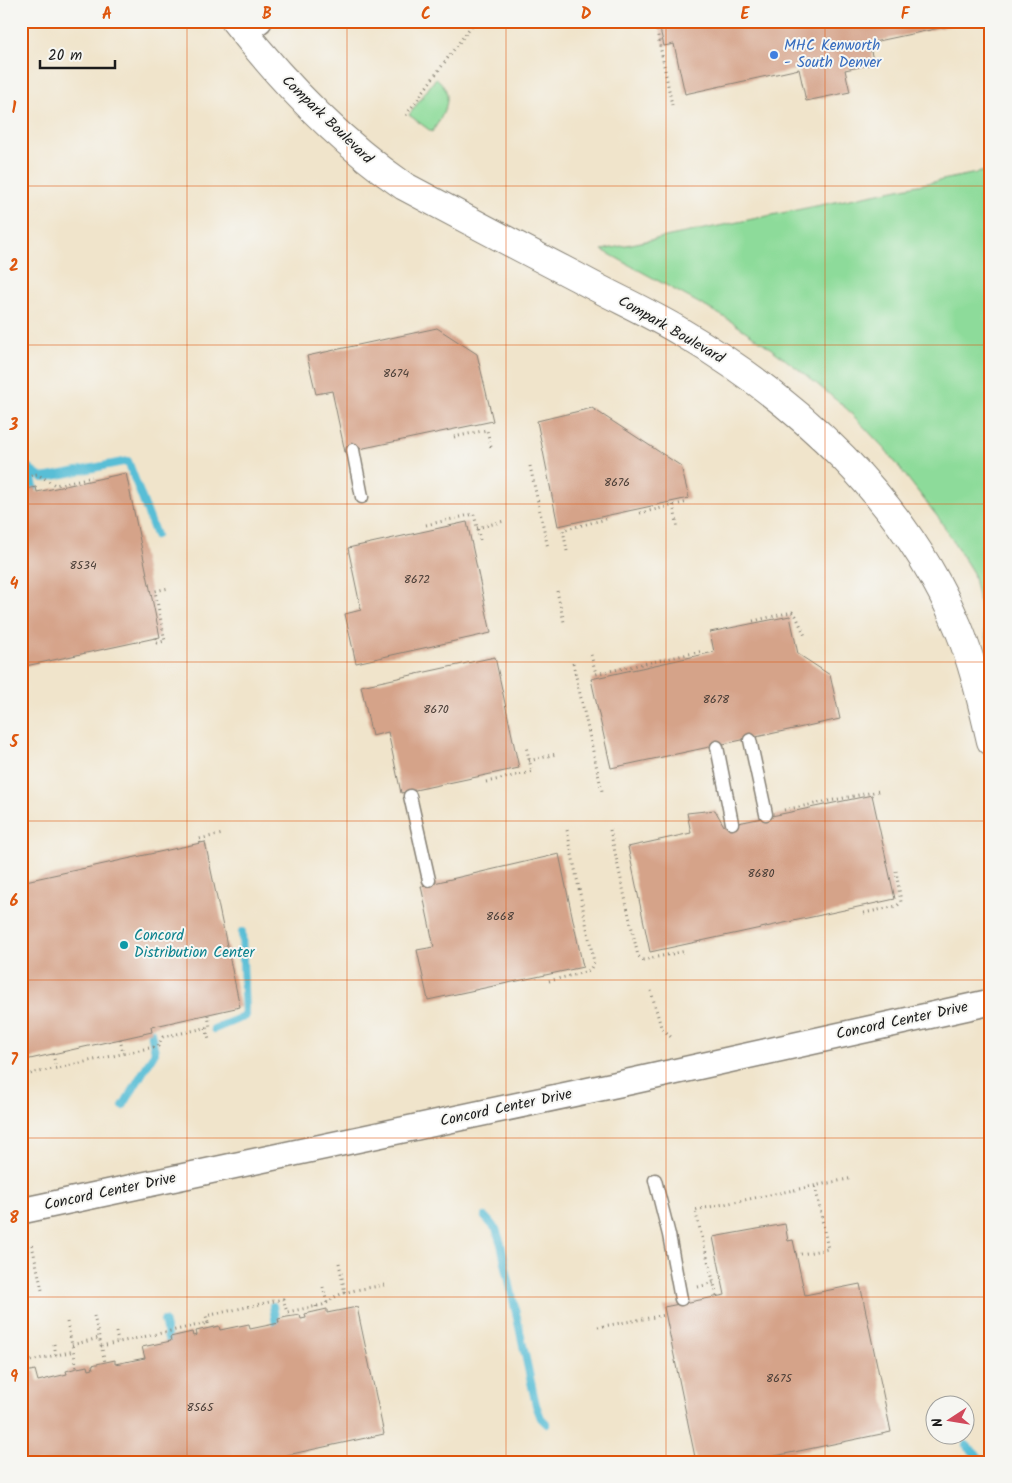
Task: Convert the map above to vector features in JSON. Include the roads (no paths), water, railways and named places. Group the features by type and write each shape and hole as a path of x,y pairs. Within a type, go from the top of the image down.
{"street":[{"name":"Compark Boulevard","path":"246,25 272,67 310,108 355,149 385,173 404,186 680,332 736,367 772,393 832,446 884,504 907,534 937,582 959,628 984,708 991,741"},
{"name":"Concord Center Drive","path":"21,1211 634,1081 991,1002"}],"lane":[{"path":"353,450 362,497"},
{"path":"750,740 771,813"},
{"path":"717,747 732,823"},
{"path":"410,796 429,880"},
{"path":"655,1180 669,1235 681,1299"}],"waterway":[{"path":"21,463 43,478 128,461 156,535"},
{"path":"30,468 34,487"},
{"path":"214,1029 245,1016 242,932"},
{"path":"123,1106 155,1052 151,1032"},
{"path":"21,1063 25,1081"},
{"path":"485,1217 496,1229 501,1244 536,1405 541,1418 547,1424"},
{"path":"273,1306 276,1324"},
{"path":"164,1321 166,1329"},
{"path":"167,1335 169,1341"},
{"path":"967,1446 984,1462"}],"place":[{"name":"MHC Kenworth - South Denver","path":"774,55"},
{"name":"Concord Distribution Center","path":"124,945"}]}
